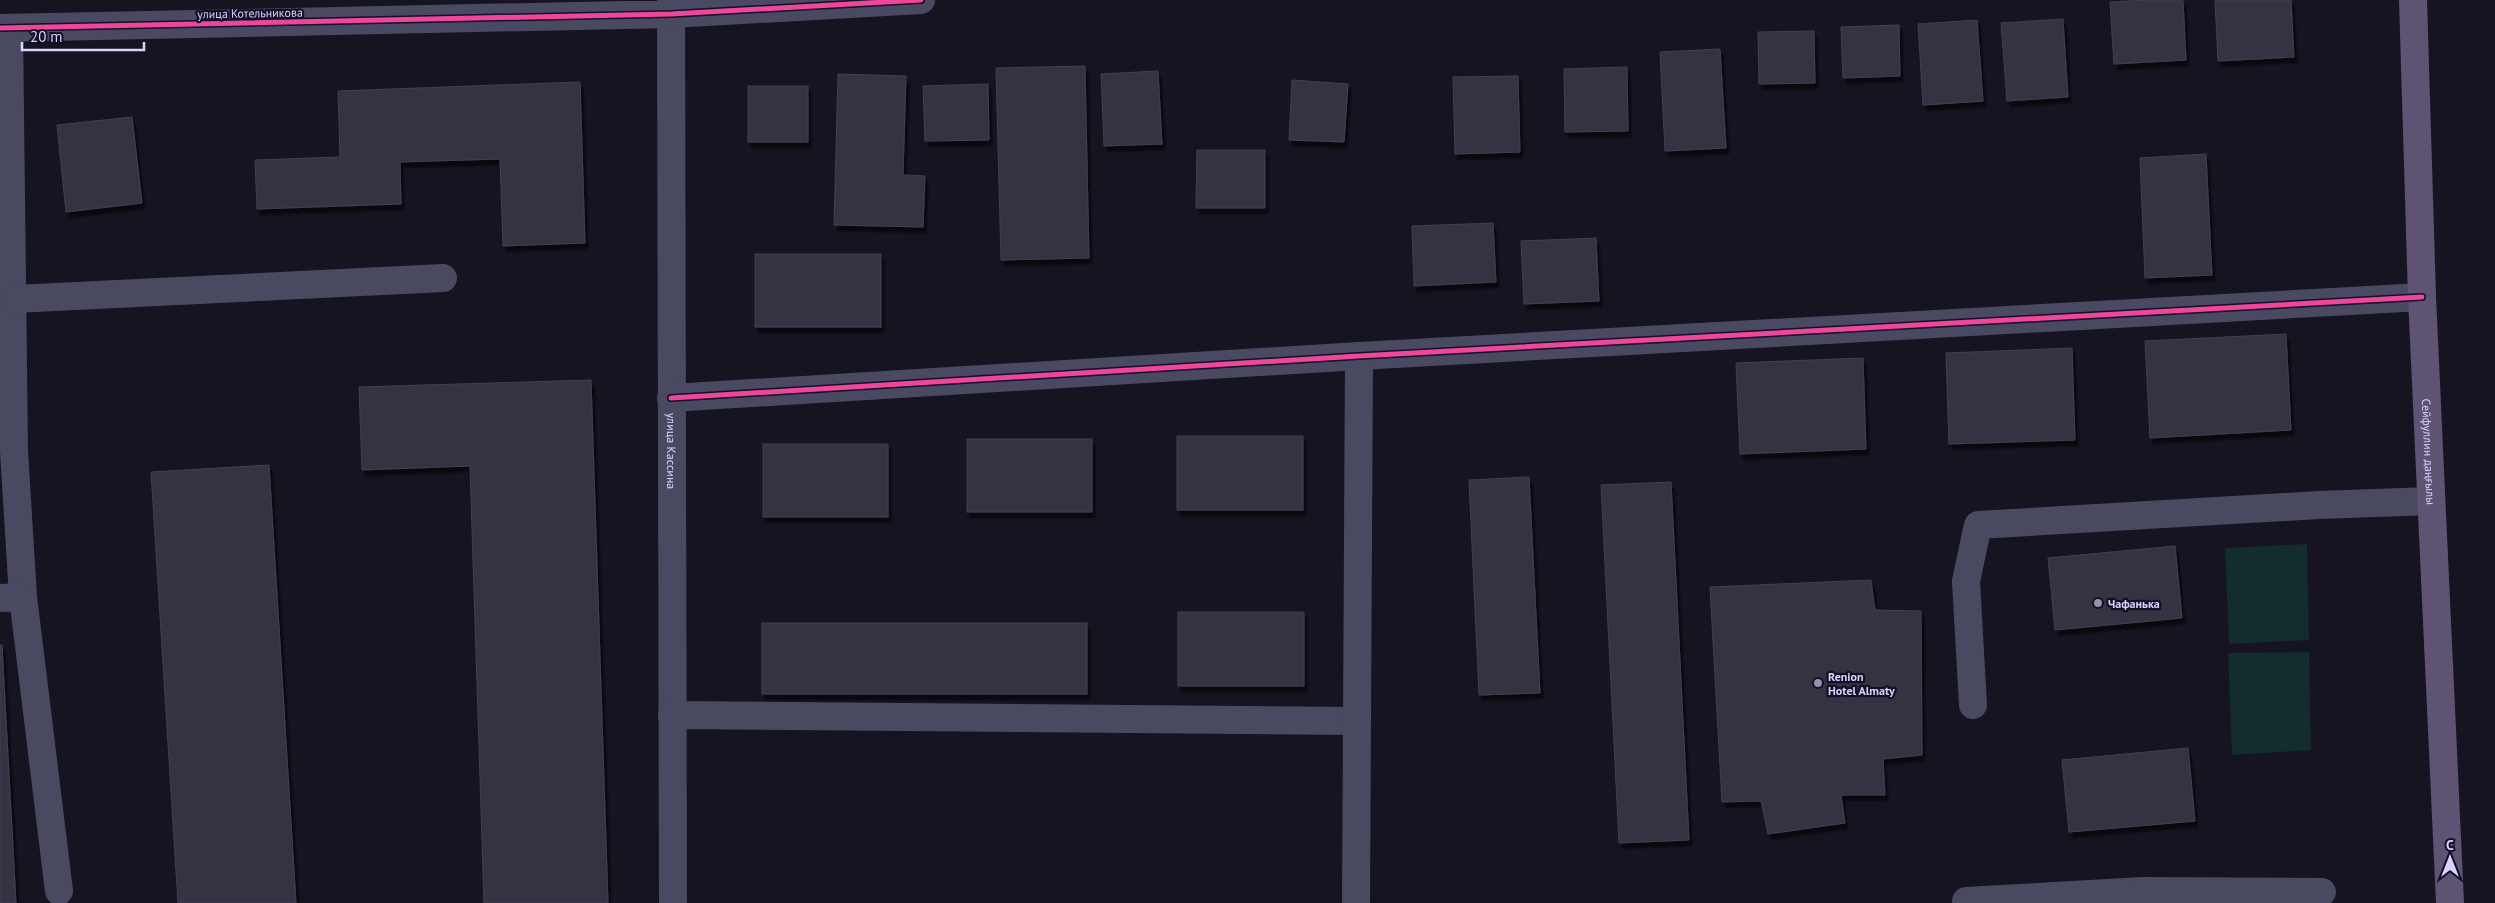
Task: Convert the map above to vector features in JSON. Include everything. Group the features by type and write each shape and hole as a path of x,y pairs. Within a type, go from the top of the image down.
{"main road":[{"name":"Сейфуллин даңғылы","path":"2413,0 2422,297 2450,903"}],"street":[{"name":"улица Котельникова","path":"5,28 921,0"},
{"name":"улица Кассина","path":"671,7 673,903"},
{"path":"5,28 14,299 12,598 59,891"},
{"path":"14,299 443,278"},
{"path":"671,398 1359,356 2422,297"},
{"path":"1356,903 1359,356"},
{"path":"1973,705 1966,581 1978,525 2319,505 2431,502"},
{"path":"672,715 1357,720"},
{"path":"1966,901 2322,892"}],"green space":[{"path":"2307,544 2309,640 2229,644 2225,548"},
{"path":"2309,652 2311,750 2232,755 2228,653"}],"building":[{"path":"2183,0 2186,60 2114,64 2110,2"},
{"path":"2215,0 2291,0 2294,57 2218,61"},
{"path":"2063,19 2068,97 2007,101 2001,23"},
{"path":"1977,20 1983,101 1923,105 1918,24"},
{"path":"1899,25 1900,76 1843,78 1841,27"},
{"path":"1814,31 1815,83 1759,84 1758,32"},
{"path":"1720,49 1726,148 1665,151 1660,52"},
{"path":"1085,66 1089,258 1001,260 996,68"},
{"path":"1627,67 1628,131 1565,132 1564,69"},
{"path":"1158,71 1162,144 1104,146 1101,74"},
{"path":"838,74 906,76 903,175 925,176 923,227 834,225"},
{"path":"1518,76 1520,152 1455,154 1453,77"},
{"path":"1292,80 1348,84 1344,142 1289,140"},
{"path":"580,82 585,243 503,246 500,159 400,162 401,204 257,209 255,160 340,157 338,91"},
{"path":"988,84 989,140 925,141 923,86"},
{"path":"748,86 808,86 808,142 748,142"},
{"path":"132,117 142,203 66,212 57,125"},
{"path":"1197,150 1265,150 1265,208 1196,208"},
{"path":"2206,154 2212,275 2145,278 2140,158"},
{"path":"1493,223 1496,282 1414,286 1412,226"},
{"path":"1596,238 1599,301 1524,304 1521,241"},
{"path":"755,254 881,254 881,327 755,327"},
{"path":"2286,334 2291,430 2150,438 2145,341"},
{"path":"2072,348 2075,440 1949,444 1946,353"},
{"path":"1863,358 1866,449 1740,454 1736,363"},
{"path":"591,380 608,903 484,903 470,466 362,470 359,387"},
{"path":"1177,436 1303,436 1303,510 1177,510"},
{"path":"967,439 1092,439 1092,512 967,512"},
{"path":"763,444 888,444 888,517 763,517"},
{"path":"269,465 296,903 178,903 151,472"},
{"path":"1529,477 1540,693 1479,695 1469,480"},
{"path":"1671,482 1689,840 1619,843 1601,485"},
{"path":"2175,546 2182,618 2055,630 2048,558"},
{"name":"Renion Hotel Almaty","path":"1871,580 1875,610 1921,611 1922,755 1883,759 1885,795 1841,795 1845,823 1768,834 1761,801 1722,802 1710,587"},
{"path":"1178,612 1304,612 1304,686 1178,686"},
{"path":"762,623 1087,623 1087,694 762,694"},
{"path":"0,645 2,645 16,903 0,903"},
{"path":"2188,748 2195,821 2069,832 2062,760"}],"cycle path":[{"path":"0,28 671,14 921,0"},
{"path":"671,398 1359,356 2422,297"}],"place":[{"name":"Чафанька","path":"2098,603"},
{"name":"Renion Hotel Almaty","path":"1818,683"}]}
